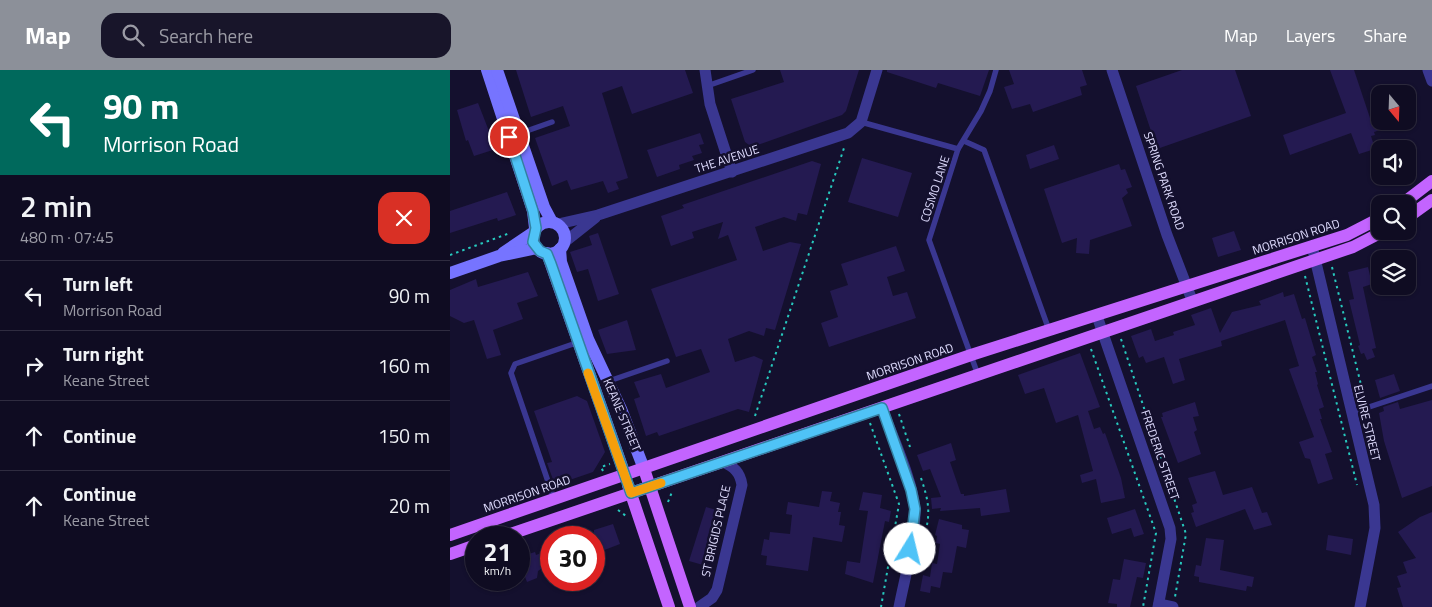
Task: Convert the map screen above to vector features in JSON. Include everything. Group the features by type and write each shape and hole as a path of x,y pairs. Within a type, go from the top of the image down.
{"main road":[{"path":"1414,195 1432,181"},
{"path":"1416,211 1432,200"},
{"name":"MORRISON ROAD","path":"450,535 971,355 1347,235 1371,223"},
{"path":"530,528 723,462 883,412 978,375 1192,300 1353,247 1371,238"},
{"path":"644,469 690,607"},
{"path":"625,475 669,607"},
{"path":"450,554 465,549"}],"street":[{"path":"450,273 499,256 542,251 563,245 565,233 544,207 487,70"},
{"path":"498,70 533,211 535,230 533,242 542,251"},
{"path":"704,70 710,104 732,172"},
{"path":"861,122 877,70"},
{"name":"SPRING PARK ROAD","path":"1112,70 1167,235 1192,300"},
{"path":"1428,70 1432,81"},
{"name":"THE AVENUE","path":"555,223 598,215 732,172 848,133 861,122"},
{"name":"THE AVENUE","path":"563,245 598,215"},
{"path":"499,256 543,222 555,223"},
{"name":"KEANE STREET","path":"563,245 561,262 583,341 592,386 625,475"},
{"name":"ELVIRE STREET","path":"1312,246 1375,515 1375,528 1360,607"},
{"name":"KEANE STREET","path":"542,251 583,341 608,381 644,469"},
{"name":"FREDERIC STREET","path":"1097,316 1170,528 1171,539 1159,605"},
{"path":"883,412 911,490 915,509 914,529 899,607"},
{"name":"ST BRIGIDS PLACE","path":"699,607 712,598 717,590 742,485 741,477 737,470 723,462"},
{"path":"1159,605 1173,607"}],"lane":[{"path":"707,86 754,70"},
{"name":"COSMO LANE","path":"978,375 929,240 958,150 990,91 996,70"},
{"path":"514,135 552,122"},
{"path":"861,122 958,150"},
{"path":"964,142 984,150 1049,330"},
{"path":"554,500 511,373 515,364 583,341"},
{"path":"592,386 667,361"},
{"path":"1351,413 1432,386"}],"path":[{"path":"754,422 848,133"},
{"path":"1331,264 1365,408"},
{"path":"1304,273 1359,494"},
{"path":"1090,345 1156,533 1143,607"},
{"path":"883,412 898,412"},
{"path":"870,423 900,504 881,607"},
{"path":"668,510 669,497 677,489"}],"building":[{"path":"516,70 685,70 693,93 632,114 622,86 602,93 628,178 616,182 619,189 608,193 603,181 571,190 567,180 552,186 535,138 570,126 563,106 531,117"},
{"path":"780,70 859,70 846,111 842,115 752,147 745,142 731,99 784,82"},
{"path":"887,70 989,70 980,96 938,83 936,88 887,72"},
{"path":"1009,70 1082,70 1087,85 1080,87 1082,95 1033,112 1030,104 1012,109 1004,87 1014,84"},
{"path":"1182,70 1235,70 1251,116 1157,149 1136,86"},
{"path":"1330,70 1354,70 1371,118 1371,130 1380,130 1374,132 1375,135 1371,136 1371,150 1359,154 1351,133 1290,155 1283,135 1346,113"},
{"path":"478,103 496,149 474,156 468,140 466,141 457,110"},
{"path":"700,133 704,144 699,145 702,153 692,156 694,160 679,165 680,169 657,177 647,150"},
{"path":"1054,145 1059,159 1030,169 1026,155"},
{"path":"862,158 912,173 898,217 848,202"},
{"path":"812,161 821,164 807,215 798,213 796,221 784,217 755,227 763,251 790,242 801,244 775,330 766,328 764,336 749,331 728,339 735,362 754,356 763,360 749,412 738,409 659,436 657,432 646,436 634,399 640,397 634,382 661,374 666,388 710,372 701,349 676,357 651,289 737,260 728,235 718,239 723,222 692,232 694,238 671,246 661,216 684,208 682,205"},
{"path":"1119,164 1121,170 1125,169 1132,187 1126,189 1128,193 1122,198 1132,226 1090,240 1089,254 1076,253 1077,238 1062,243 1044,189"},
{"path":"507,192 516,215 498,221 497,218 450,233 450,211"},
{"path":"1234,231 1241,250 1218,257 1212,238"},
{"path":"598,233 619,294 598,301 588,269 577,272 570,252 592,245 589,236"},
{"path":"896,246 905,271 887,277 893,296 907,292 916,318 829,347 821,323 838,317 830,291 848,285 841,264"},
{"path":"1368,267 1371,280 1371,284 1363,287 1376,348 1372,349 1375,357 1367,360 1364,353 1361,354 1358,346 1360,345 1349,300 1354,299 1348,272"},
{"path":"528,272 538,296 517,303 523,319 493,330 501,355 487,359 474,320 464,323 450,316 450,290 476,279 478,287"},
{"path":"1283,292 1284,297 1294,294 1302,319 1305,318 1316,355 1312,357 1317,372 1315,372 1317,385 1324,407 1319,409 1322,419 1320,419 1332,452 1325,454 1333,479 1318,484 1310,459 1305,458 1299,442 1314,437 1289,369 1299,366 1285,320 1221,341 1222,346 1179,359 1185,380 1173,384 1164,357 1146,363 1143,356 1139,358 1131,336 1151,329 1155,341 1174,335 1173,332 1195,325 1191,315 1211,308 1220,333 1232,312 1261,305 1259,301"},
{"path":"627,320 636,350 607,354 598,330"},
{"path":"1080,353 1100,407 1088,411 1094,429 1100,427 1103,434 1105,433 1121,478 1125,498 1101,503 1096,479 1082,483 1080,475 1093,471 1078,415 1056,423 1044,388 1025,394 1018,375"},
{"path":"1394,374 1400,391 1380,398 1375,380"},
{"path":"577,396 587,401 605,452 593,472 555,485 547,463 552,462 534,411"},
{"path":"1432,400 1432,486 1402,498 1384,441 1379,413 1384,411 1383,407 1398,402 1400,409"},
{"path":"1195,402 1199,416 1193,417 1197,430 1194,432 1201,454 1178,463 1161,417 1163,417 1162,413"},
{"path":"951,443 956,460 950,462 961,494 964,494 964,496 1006,489 1010,512 981,516 980,508 940,511 941,508 932,509 931,498 941,497 930,469 923,471 917,455"},
{"path":"1215,471 1223,495 1252,487 1262,513 1267,512 1272,525 1254,530 1245,509 1196,527 1191,513 1194,512 1192,505 1197,503 1188,478"},
{"path":"822,491 832,492 830,501 840,503 838,512 841,512 839,525 845,526 842,542 813,537 808,571 766,565 767,556 761,555 764,539 769,540 770,532 790,534 792,515 786,514 788,502 819,507"},
{"path":"863,492 882,495 880,508 891,511 889,522 885,521 873,583 845,574 847,561 860,563 868,511 859,510"},
{"path":"706,507 720,511 703,565 689,561"},
{"path":"1135,509 1144,534 1134,537 1131,528 1112,534 1107,518"},
{"path":"1432,512 1432,607 1403,607 1397,588 1401,587 1397,576 1407,573 1403,562 1416,558 1398,532 1420,517"},
{"path":"939,519 962,525 962,529 969,530 966,548 957,546 952,573 943,572 940,588 931,586 930,593 920,591 923,575 930,577 932,563 937,564 940,544 936,543 937,536 935,535"},
{"path":"613,524 620,544 605,550 605,527"},
{"path":"1328,535 1353,539 1351,555 1326,550"},
{"path":"1206,538 1224,540 1220,570 1254,577 1252,587 1247,586 1246,591 1199,582 1199,577 1194,576 1196,565 1201,566"},
{"path":"535,552 536,555 540,553 540,570 537,578 530,581 530,554"},
{"path":"1124,559 1146,563 1143,578 1137,577 1130,607 1117,607 1117,604 1108,603 1113,579 1120,580"}],"slow traffic":[{"path":"588,373 631,493 661,483"}],"route":[{"path":"509,137 533,211 536,228 533,242 540,251 547,254 551,264 631,493 882,408 911,490 915,509 910,549"}]}
